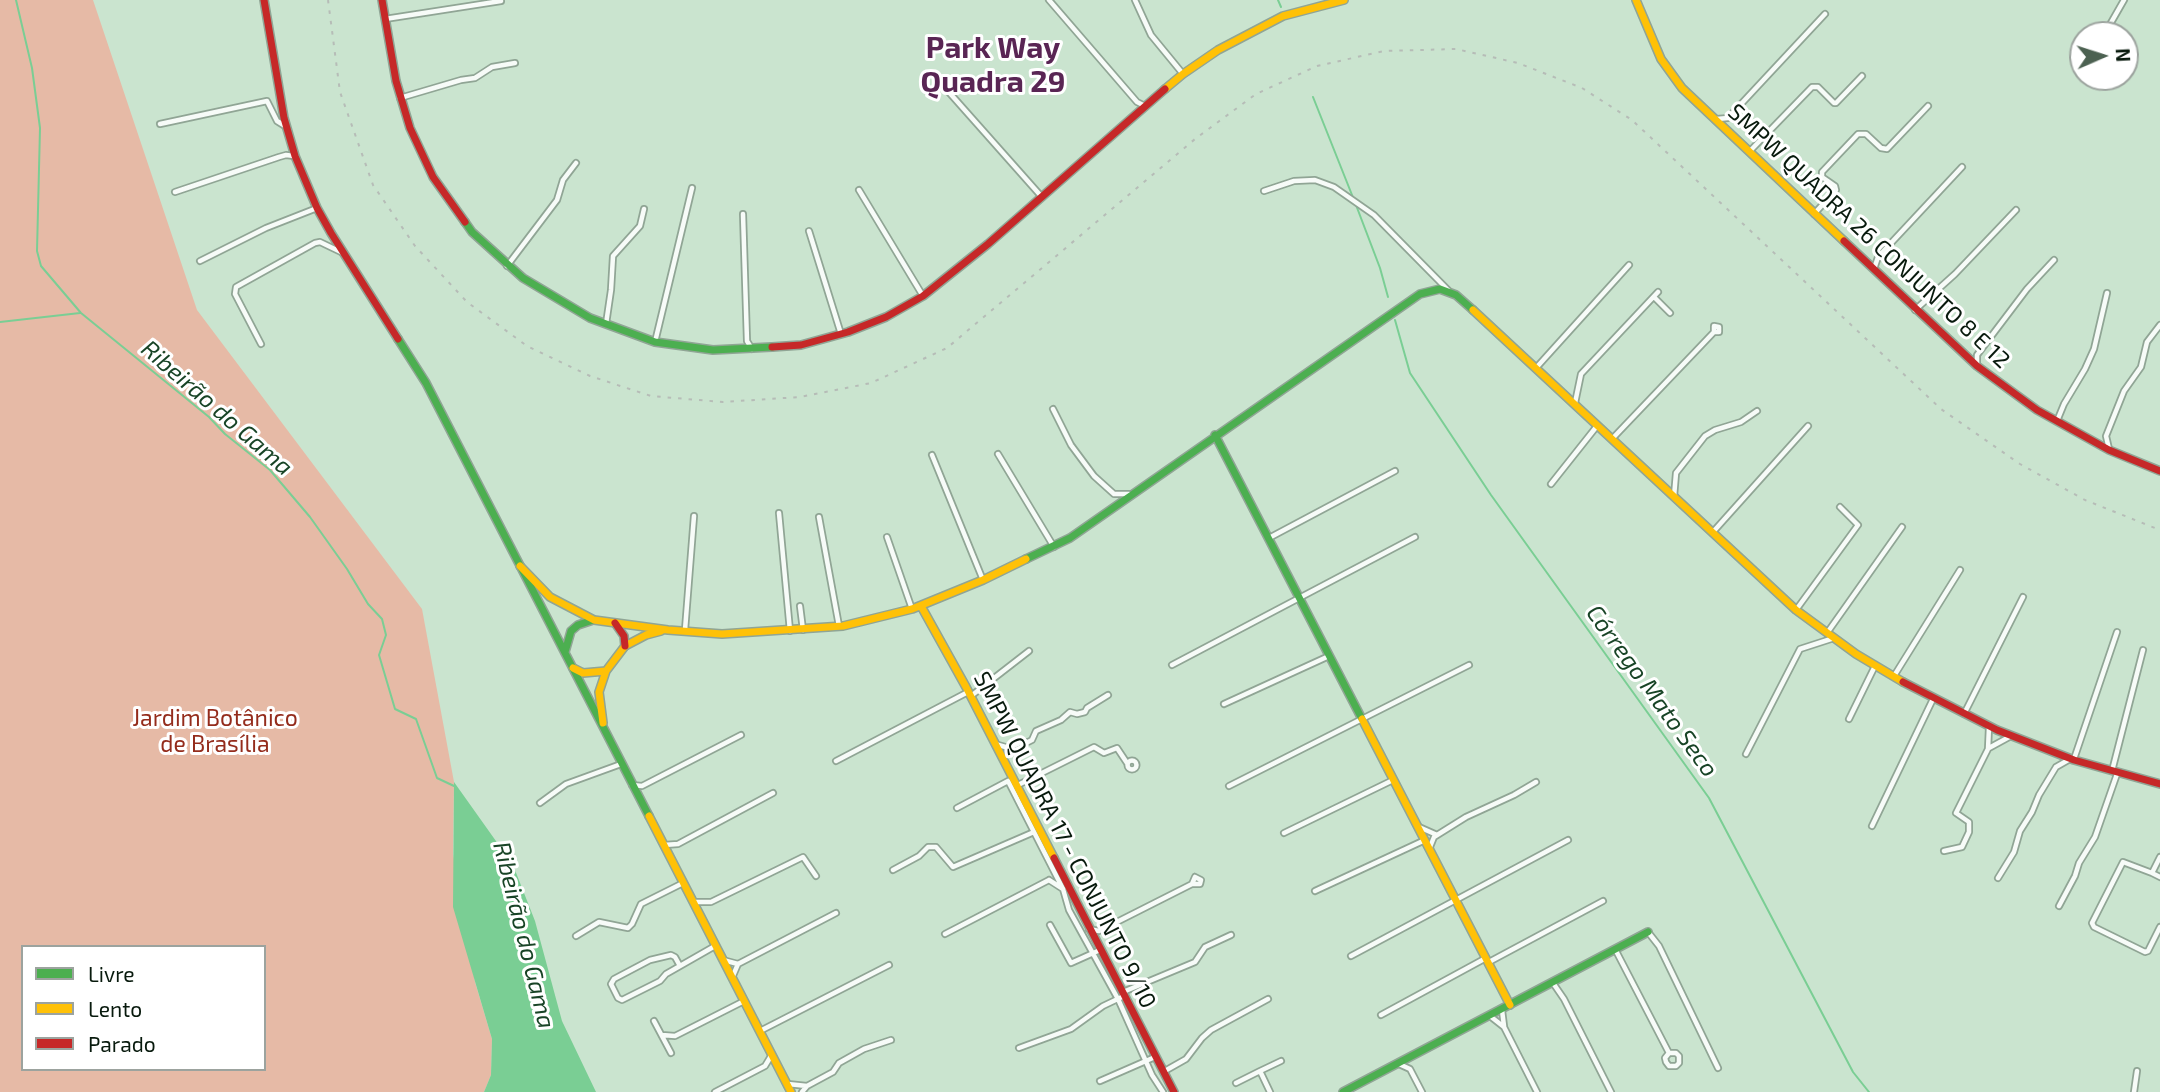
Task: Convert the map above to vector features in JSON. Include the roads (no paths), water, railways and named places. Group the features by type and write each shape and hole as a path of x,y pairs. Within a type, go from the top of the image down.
{"street":[{"path":"264,0 277,86 292,147 290,156 344,253 419,370 791,1092"},
{"path":"383,0 400,98 421,154 449,202 472,232 508,266 548,295 606,324 655,342 713,350 801,345 886,317 923,296 988,244 1183,74 1218,50 1283,16 1344,0"},
{"path":"1049,0 1137,102 1146,106"},
{"path":"1135,0 1151,35 1183,74"},
{"name":"SMPW QUADRA 26 CONJUNTO 8 E 12","path":"1636,0 1661,59 1682,88 1977,366 2014,394 2057,421 2109,450 2160,471"},
{"path":"2112,21 2124,0"},
{"path":"385,19 501,1"},
{"path":"1714,119 1728,118 1825,14"},
{"path":"400,98 475,78 488,69 515,63"},
{"path":"1749,152 1812,87 1818,87 1836,103 1862,76"},
{"path":"939,81 1041,196"},
{"path":"160,124 267,101 276,121 286,126"},
{"path":"1137,102 1138,113"},
{"path":"1814,214 1836,190 1835,186 1822,177 1822,172 1858,134 1866,134 1881,148 1887,149 1928,106"},
{"path":"1728,118 1728,133"},
{"path":"176,192 290,156"},
{"path":"508,266 557,200 563,180 576,163"},
{"path":"1874,271 1878,257 1962,167"},
{"path":"1264,191 1294,181 1315,180 1334,187 1374,215 1449,290 1796,610 1876,666 1933,699 2011,736 2115,773 2160,784"},
{"path":"655,342 692,188"},
{"path":"859,190 923,296"},
{"path":"200,261 266,228 317,208"},
{"path":"606,324 613,256 640,226 643,209"},
{"path":"1915,310 1955,274 2016,210"},
{"path":"742,350 747,341 743,214"},
{"path":"809,231 841,334"},
{"path":"261,344 235,294 236,286 315,243 320,242 344,253"},
{"path":"1862,259 1878,257"},
{"path":"1977,366 1977,355 2027,289 2054,260"},
{"path":"1535,369 1629,265"},
{"path":"520,566 550,597 594,620 668,630 722,634 803,630 839,626 912,609 1054,548 1420,294 1440,289 1449,290"},
{"path":"1574,404 1581,374 1658,292"},
{"path":"2057,421 2094,349 2108,293"},
{"path":"1654,297 1670,313"},
{"path":"2109,450 2106,436 2124,391 2141,367 2150,336 2160,325"},
{"path":"1612,439 1714,332"},
{"path":"747,341 753,349"},
{"path":"1966,356 1977,355"},
{"path":"1053,409 1071,445 1104,487 1114,494 1131,494"},
{"path":"1674,497 1676,473 1705,436 1741,422 1757,411"},
{"path":"1550,484 1598,426"},
{"path":"1711,533 1808,426"},
{"path":"1215,435 1510,1005"},
{"path":"2092,441 2106,436"},
{"path":"998,454 1054,548"},
{"path":"932,455 983,580"},
{"path":"1269,538 1395,471"},
{"path":"1114,494 1114,506"},
{"path":"1796,610 1858,525 1840,506"},
{"path":"779,513 790,631"},
{"path":"685,631 694,516"},
{"path":"819,517 839,626"},
{"path":"1746,754 1800,649 1831,635 1902,527"},
{"path":"887,537 912,609"},
{"path":"1172,665 1415,537"},
{"path":"1893,676 1960,570"},
{"path":"1964,714 2023,597"},
{"path":"800,606 803,630"},
{"name":"SMPW QUADRA 17 - CONJUNTO 9/10","path":"921,606 970,691 1036,831 1089,928 1095,941 1096,952 1174,1092"},
{"path":"565,652 571,631 578,625 594,620"},
{"path":"615,623 624,636 625,646"},
{"path":"606,734 599,692 606,671 625,646 646,635 668,630"},
{"path":"2056,767 2072,759 2117,632"},
{"path":"2059,906 2079,863 2095,837 2115,773 2143,650"},
{"path":"836,761 970,691 1029,651"},
{"path":"1224,705 1329,656"},
{"path":"1229,786 1469,665"},
{"path":"571,666 583,673 606,671"},
{"path":"1849,719 1876,666"},
{"path":"994,744 1009,748 1032,740 1036,731 1054,724 1070,712 1084,712 1108,695"},
{"path":"1872,826 1933,699"},
{"path":"1357,710 1364,714 1376,713"},
{"path":"1944,850 1962,847 1969,832 1969,822 1956,813 1988,749 1990,727"},
{"path":"632,785 642,786 741,735"},
{"path":"1988,749 2011,736"},
{"path":"957,808 1016,785 1094,747 1104,753 1117,748 1127,763"},
{"path":"1004,763 1009,748"},
{"path":"1998,878 2014,852 2020,831 2056,767 2056,753"},
{"path":"540,803 566,784 621,764"},
{"path":"1284,833 1394,780"},
{"path":"1430,848 1438,835 1471,813 1514,795 1536,782"},
{"path":"1016,785 1051,865 1066,890 1069,910 1096,952 1071,964 1050,925"},
{"path":"638,795 642,786"},
{"path":"664,845 678,844 773,793"},
{"path":"1419,827 1438,835"},
{"path":"893,870 919,856 928,847 936,847 953,867 1036,831"},
{"path":"1315,891 1425,839"},
{"path":"1351,956 1568,839"},
{"path":"670,856 678,844"},
{"path":"694,902 711,902 803,856 816,876"},
{"path":"1049,880 1052,856"},
{"path":"2152,873 2160,857"},
{"path":"2160,877 2122,863 2092,923 2094,927 2145,952 2160,928"},
{"path":"1049,880 1066,890"},
{"path":"945,934 1049,880"},
{"path":"576,936 599,922 628,928 640,904 684,882"},
{"path":"1095,941 1099,931 1192,884"},
{"path":"1381,1015 1603,901"},
{"path":"701,916 711,902"},
{"path":"732,978 738,964 836,914"},
{"path":"1089,928 1099,931"},
{"path":"1347,1091 1648,932 1659,946 1718,1068"},
{"path":"1019,1048 1070,1029 1121,996 1195,962 1205,947 1231,935"},
{"path":"680,966 671,955 650,960 614,979 611,984 618,999 622,1000 660,981 715,946"},
{"path":"1615,949 1670,1053"},
{"path":"723,960 738,964"},
{"path":"760,1032 889,965"},
{"path":"1553,983 1564,999 1611,1092"},
{"path":"1121,996 1146,1061 1163,1092"},
{"path":"1163,1072 1186,1059 1211,1030 1268,999"},
{"path":"662,1035 675,1036 744,1001"},
{"path":"1502,1010 1504,1027 1537,1092"},
{"path":"1490,1016 1504,1027"},
{"path":"654,1021 669,1051 675,1036"},
{"path":"787,1084 807,1086 833,1072 839,1063 864,1049 891,1040"},
{"path":"765,1066 772,1055"},
{"path":"1100,1081 1155,1056"},
{"path":"1410,1069 1412,1056"},
{"path":"1236,1083 1281,1061"},
{"path":"1398,1063 1410,1069 1422,1092"},
{"path":"715,1092 765,1066 778,1066"},
{"path":"2134,1092 2137,1071"},
{"path":"1260,1072 1270,1092"},
{"path":"802,1092 807,1086"}],"water":[{"path":"454,782 513,865 535,921 562,1021 596,1092 484,1092 491,1075 492,1039 453,907"}],"waterway":[{"name":"Ribeirão do Gama","path":"16,0 32,68 40,128 37,251 41,266 81,313 270,470 310,517 368,604 382,619 386,635 379,655 395,709 416,719 437,778 454,786"},
{"name":"Córrego Mato Seco","path":"1278,0 1281,7"},
{"name":"Córrego Mato Seco","path":"1313,97 1354,200"},
{"name":"Córrego Mato Seco","path":"1356,205 1388,297"},
{"path":"0,322 80,313"},
{"name":"Córrego Mato Seco","path":"1395,320 1410,373 1491,495 1709,798 1853,1072 1869,1092"}],"railway":[{"path":"328,0 340,92 373,185 415,246 467,302 527,346 590,376 651,396 723,402 800,397 871,383 947,348 1195,139 1256,94 1317,66 1384,51 1456,49 1518,63 1582,88 1632,120 1941,409 2020,464 2085,500 2160,530"}],"district":[{"name":"Park Way Quadra 29","path":"993,65"}],"park label":[{"name":"Jardim Botânico de Brasília","path":"215,731"}]}
